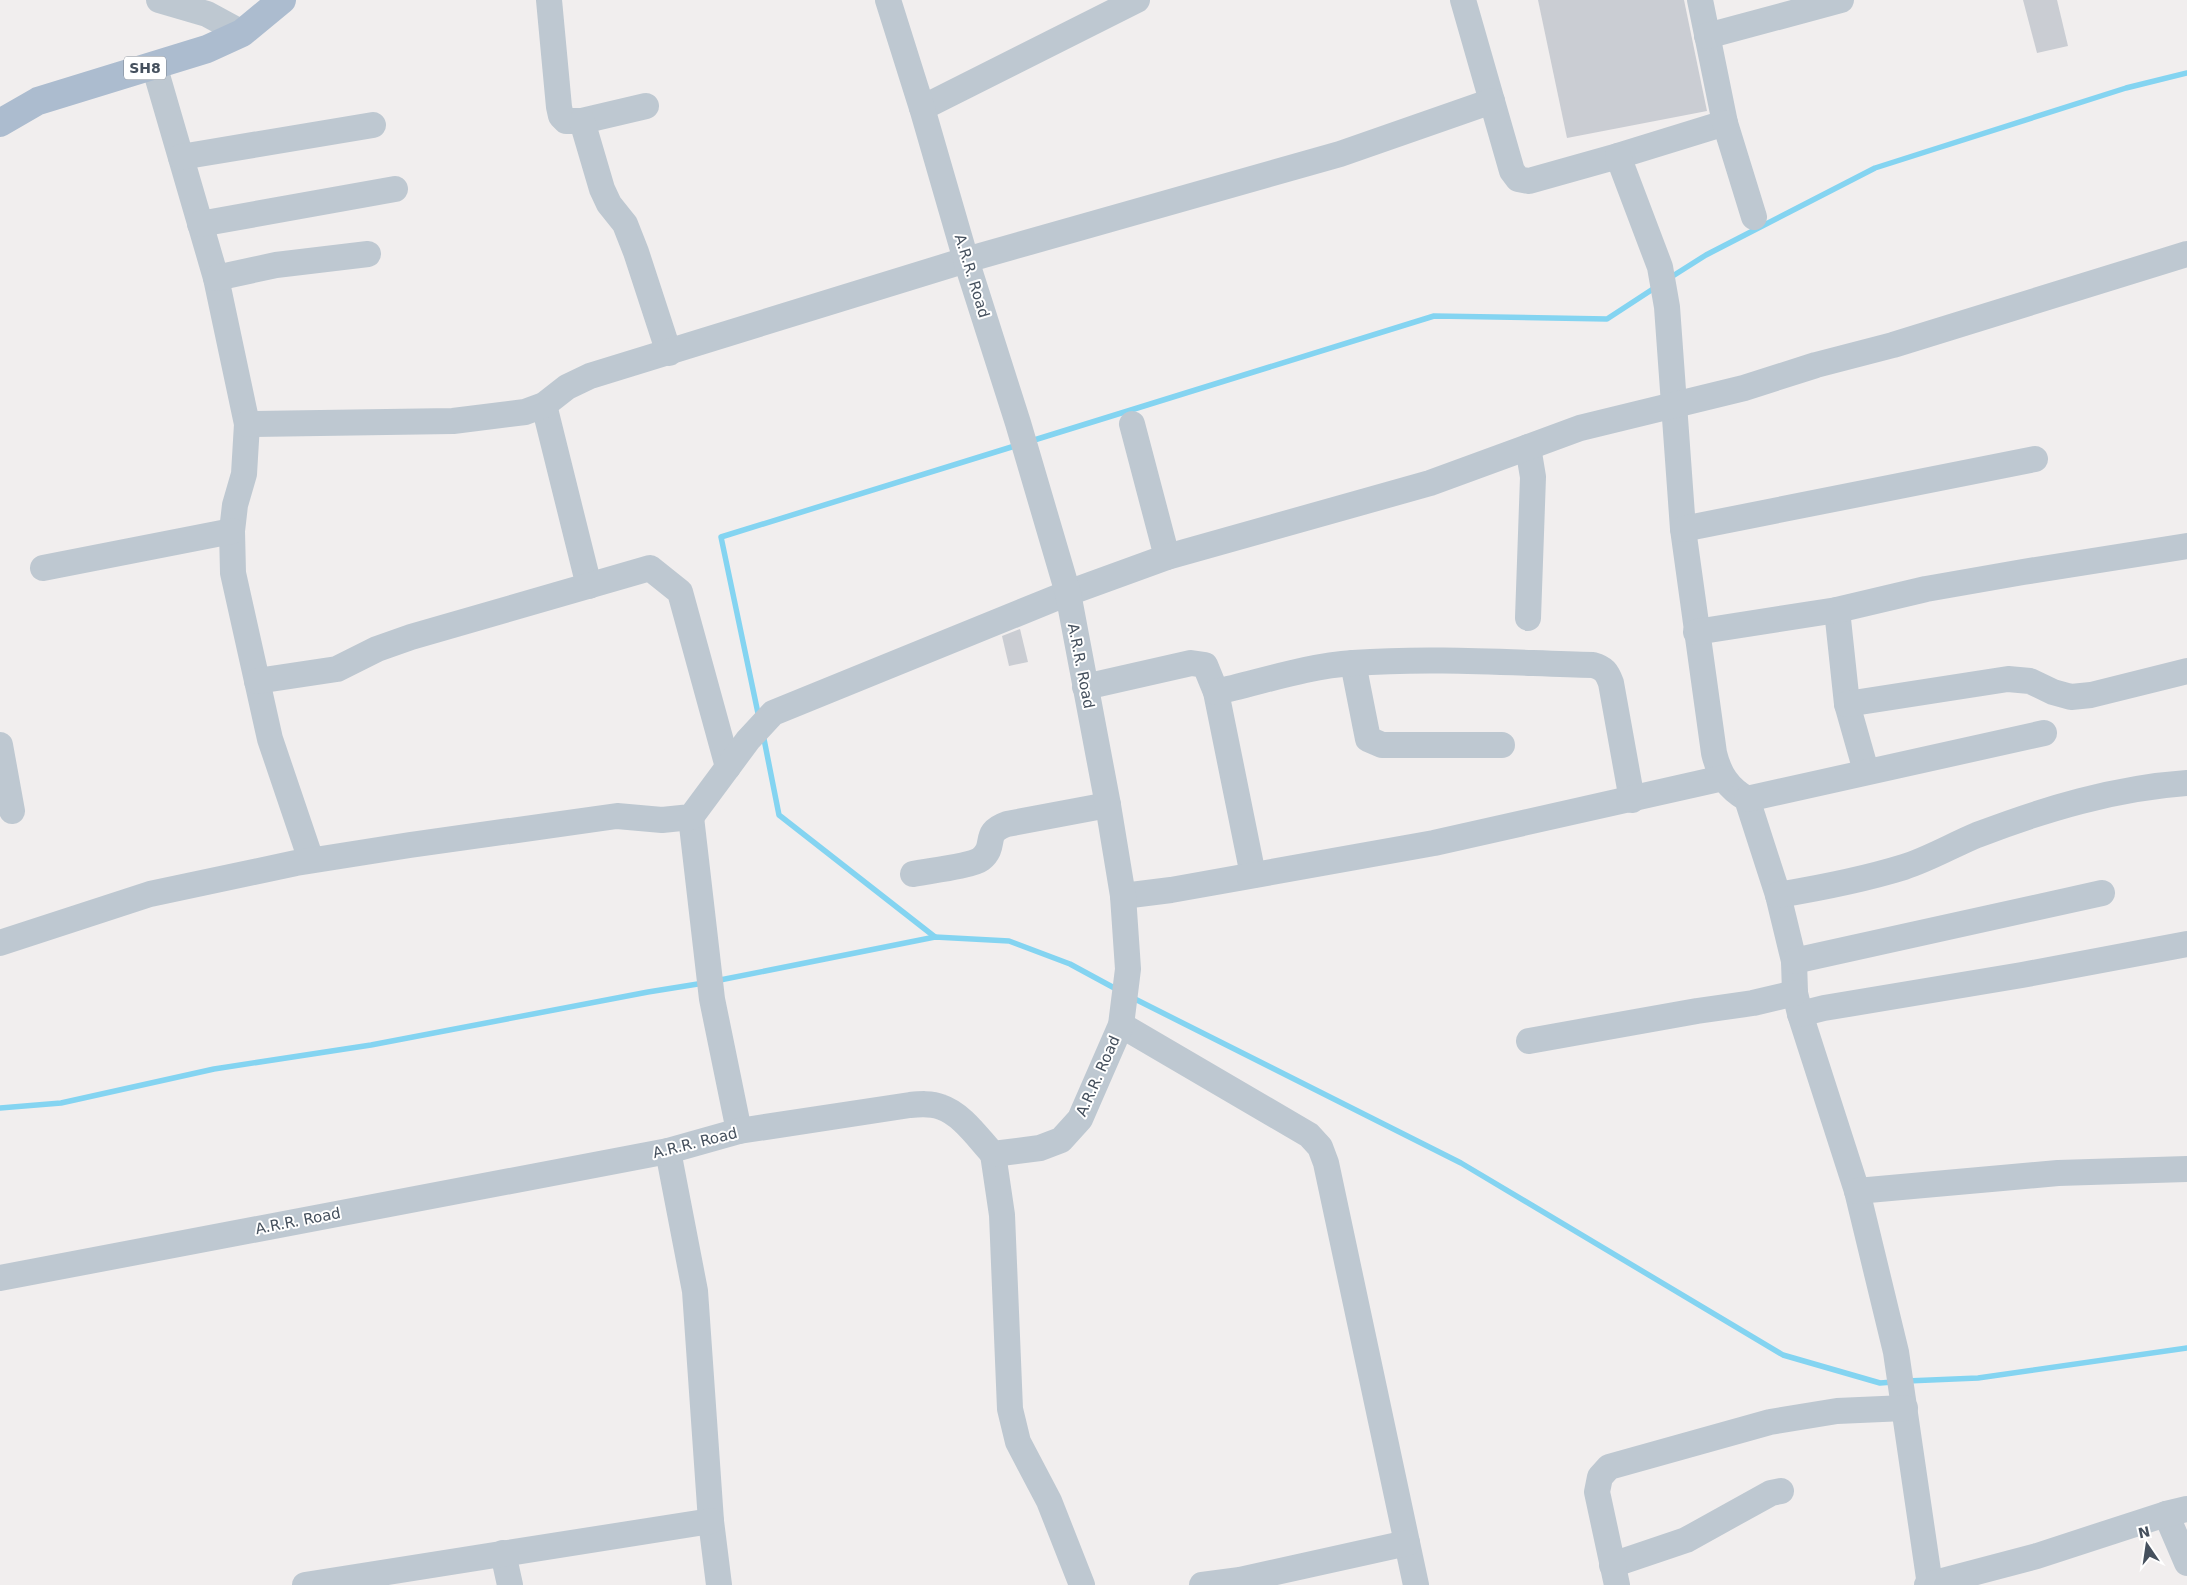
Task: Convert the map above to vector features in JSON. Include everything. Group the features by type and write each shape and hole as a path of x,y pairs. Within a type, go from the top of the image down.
{"main road":[{"name":"SH8","path":"0,123 38,101 207,49 242,33 282,0"}],"street":[{"path":"158,0 207,14 242,33"},
{"path":"549,0 558,108 561,116 566,121 582,121 646,106"},
{"name":"A.R.R. Road","path":"0,1278 668,1151 739,1131 926,1104 941,1106 957,1116 993,1154 1040,1148 1061,1140 1080,1119 1122,1018 1128,969 1123,896 1108,805 1068,593 1018,423 966,260 922,108 888,0"},
{"path":"922,108 1137,0"},
{"path":"1462,0 1512,172 1518,179 1536,180 1724,123"},
{"path":"1700,0 1724,123 1754,217"},
{"path":"1707,36 1840,0"},
{"path":"154,65 216,278 247,424 244,474 235,505 232,531 233,573 270,739 311,860"},
{"path":"247,424 453,421 525,412 544,405 567,387 590,376 670,353 966,260 1340,154 1492,101"},
{"path":"582,121 602,189 609,204 625,224 628,231 670,353"},
{"path":"181,157 373,124"},
{"path":"1618,156 1660,267 1668,307 1673,406 1683,529 1696,632 1717,767 1734,791 1747,799 1778,895 1794,961 1798,1003 1857,1191 1896,1352 1929,1585 2037,1556 2176,1511 2187,1563"},
{"path":"200,224 395,189"},
{"path":"216,278 276,265 368,254"},
{"path":"739,1131 712,999 692,817 748,740 773,713 1068,593 1167,557 1430,483 1580,428 1673,406 1893,345 2187,254"},
{"path":"544,405 589,586"},
{"path":"1132,424 1167,557"},
{"path":"1528,447 1533,477 1528,618"},
{"path":"1683,529 2035,459"},
{"path":"43,568 232,531"},
{"path":"1696,632 1837,610 2004,575 2187,546"},
{"path":"257,682 338,669 377,649 411,637 650,568 680,592 728,767"},
{"path":"1837,610 1848,704 1866,771"},
{"path":"1216,692 1328,666 1353,663 1433,660 1592,665 1608,673 1612,683 1632,800"},
{"path":"1086,688 1190,662 1205,665 1216,692 1253,875"},
{"path":"1353,663 1368,739 1382,745 1502,745"},
{"path":"1848,704 2008,679 2030,681 2053,692 2071,697 2091,695 2187,671"},
{"path":"1747,799 1866,771 2044,733"},
{"path":"0,745 12,811"},
{"path":"1123,896 1171,890 1434,843 1723,778"},
{"path":"1778,895 1851,882 1906,866 1980,834 2050,809 2118,791 2151,785 2187,783"},
{"path":"913,874 972,863 981,859 990,847 991,834 996,828 1007,824 1108,805"},
{"path":"0,942 150,894 311,860 617,816 662,820 692,817"},
{"path":"1794,961 2102,893"},
{"path":"1529,1041 1753,1003 1798,1003 1824,1008 2022,975 2187,944"},
{"path":"1122,1018 1309,1135 1320,1147 1326,1163 1416,1585"},
{"path":"668,1151 695,1291 711,1521 719,1585"},
{"path":"993,1154 1002,1215 1010,1409 1018,1442 1049,1501 1082,1585"},
{"path":"1857,1191 2058,1173 2187,1169"},
{"path":"1781,1491 1771,1493 1686,1540 1615,1575 1597,1492 1600,1476 1609,1467 1770,1422 1904,1402"},
{"path":"305,1585 343,1581 503,1552 711,1521"},
{"path":"1202,1585 1249,1578 1407,1543"},
{"path":"503,1552 510,1585"}],"building":[{"path":"1538,0 1684,0 1707,111 1567,138"},
{"path":"2023,0 2057,0 2068,46 2037,53"},
{"path":"1020,629 1028,662 1009,666 1002,636"}],"waterway":[{"path":"1668,279 1706,255 1875,168 2126,88 2187,73"},
{"path":"1031,441 1434,316 1607,319 1656,287"},
{"path":"759,718 721,537 1018,445"},
{"path":"763,734 779,815 935,937"},
{"path":"715,981 935,937 1009,941 1070,964 1118,990"},
{"path":"0,1108 61,1103 214,1069 371,1045 704,983"},
{"path":"1131,997 1461,1163 1783,1355 1880,1383 1893,1382"},
{"path":"1907,1381 1978,1378 2187,1348"}]}
